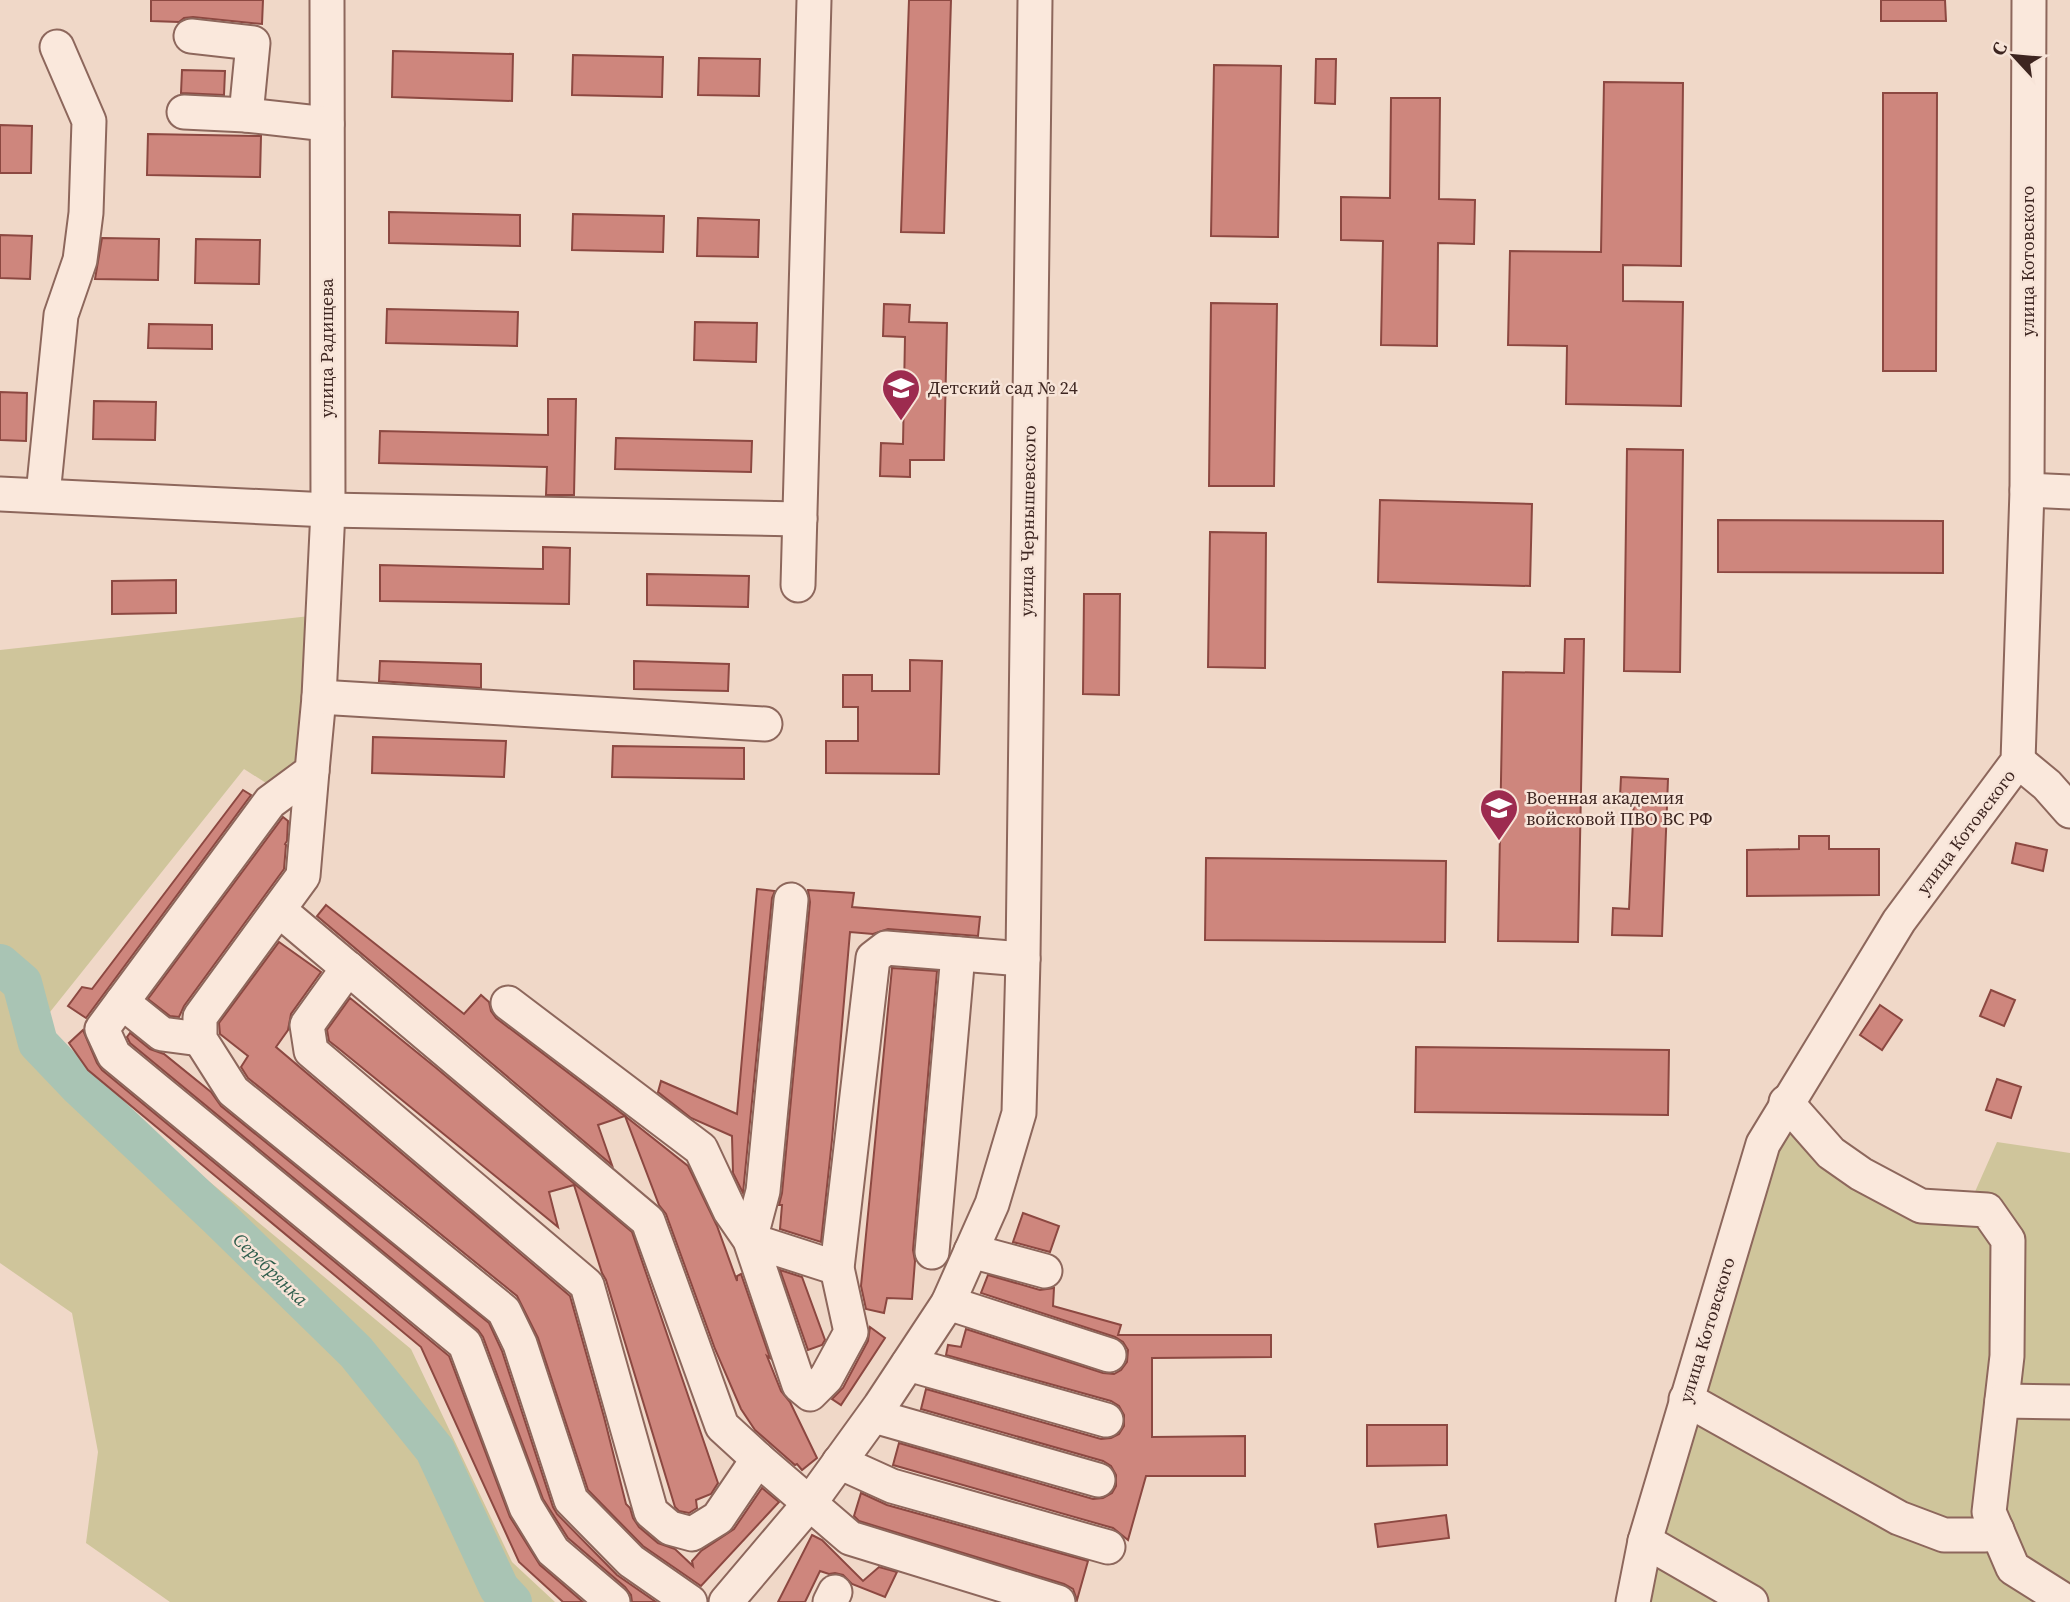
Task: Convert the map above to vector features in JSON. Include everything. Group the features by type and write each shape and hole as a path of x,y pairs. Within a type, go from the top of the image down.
{"street":[{"name":"улица Радищева","path":"200,1039 200,1017 303,876 319,697 328,510 327,0"},
{"path":"798,584 814,0"},
{"name":"улица Чернышевского","path":"734,1600 874,1416 948,1303 992,1204 1019,1113 1035,0"},
{"name":"улица Котовского","path":"1633,1602 1645,1541 1763,1144 1786,1102 1899,922 2018,761 2027,490 2029,0"},
{"path":"191,36 253,43 246,116"},
{"path":"43,495 61,315 80,260 86,213 89,121 57,47"},
{"path":"184,112 327,124"},
{"path":"2027,490 2070,492"},
{"path":"0,494 328,510 800,519"},
{"path":"319,697 765,724"},
{"path":"2018,761 2047,785 2070,811"},
{"path":"312,771 270,802 102,1030 114,1055 465,1343 526,1507 553,1551 612,1602"},
{"path":"750,1240 763,1191 791,900"},
{"path":"279,910 648,1221 722,1426 758,1459 850,1538 965,1588 1058,1602"},
{"path":"508,1003 701,1149 730,1211 750,1240 799,1385 810,1394 826,1378 851,1332 837,1268 873,958 886,948 1023,959"},
{"path":"932,1252 958,954"},
{"path":"348,968 307,1025 311,1051 587,1285 651,1512 670,1528 692,1534 718,1518 758,1459"},
{"path":"122,1002 162,1034 200,1039 233,1091 504,1311 520,1344 571,1500 631,1561 690,1602"},
{"path":"1786,1102 1830,1153 1861,1174 1921,1206 1987,1210 2008,1240 2007,1356 1989,1512 2013,1568 2015,1602"},
{"path":"750,1240 837,1268"},
{"path":"971,1251 1045,1271"},
{"path":"948,1303 1109,1355"},
{"path":"908,1364 1106,1420"},
{"path":"1686,1399 1899,1518 1944,1535 1985,1535 1997,1530"},
{"path":"2002,1401 2070,1402"},
{"path":"874,1416 1098,1480"},
{"path":"839,1462 892,1486 1108,1547"},
{"path":"1645,1541 1751,1602"},
{"path":"2013,1568 2067,1602"}],"shaded area":[{"path":"310,616 299,760 277,790 244,769 46,1017 69,1065 411,1349 512,1562 555,1602 170,1602 86,1543 98,1452 72,1313 0,1263 0,650"},
{"path":"1806,1096 1831,1138 1916,1192 1974,1194 1997,1142 2070,1153 2070,1602 1647,1602 1668,1492 1770,1146"}],"building":[{"path":"151,0 263,0 262,24 193,17 179,22 151,21"},
{"path":"909,0 951,0 944,233 901,232"},
{"path":"1881,0 1945,0 1946,21 1881,21"},
{"path":"393,51 513,54 512,101 392,97"},
{"path":"573,55 663,57 662,97 572,95"},
{"path":"699,58 760,59 759,96 698,95"},
{"path":"1316,59 1336,59 1335,104 1315,103"},
{"path":"1214,65 1281,66 1278,237 1211,236"},
{"path":"182,70 225,71 224,95 181,93"},
{"path":"1604,82 1683,83 1681,266 1623,265 1623,301 1683,302 1681,406 1566,404 1567,346 1508,345 1510,251 1601,252"},
{"path":"1883,93 1937,93 1936,371 1883,371"},
{"path":"1391,98 1440,98 1439,199 1475,200 1474,244 1438,243 1437,346 1381,345 1383,241 1341,240 1341,197 1390,198"},
{"path":"0,125 32,126 31,173 0,173"},
{"path":"148,134 261,136 260,177 147,175"},
{"path":"389,212 520,215 520,246 389,243"},
{"path":"573,214 664,216 663,252 572,250"},
{"path":"698,218 759,220 758,257 697,256"},
{"path":"0,235 32,236 30,279 0,278"},
{"path":"102,238 159,239 158,280 95,279"},
{"path":"196,239 260,240 259,284 195,283"},
{"path":"1211,303 1277,304 1274,486 1209,486"},
{"path":"884,304 910,305 909,322 947,323 944,460 910,460 910,477 880,476 881,443 903,444 905,337 883,336"},
{"path":"387,309 518,312 517,346 386,343"},
{"path":"695,322 757,323 756,362 694,360"},
{"path":"149,324 212,325 212,349 148,348"},
{"path":"0,392 27,393 26,441 0,440"},
{"path":"548,399 576,399 574,495 546,495 547,467 379,463 380,431 548,435"},
{"path":"94,401 156,402 155,440 93,439"},
{"path":"616,438 752,441 751,472 615,469"},
{"path":"1627,449 1683,450 1680,672 1624,671"},
{"path":"1380,500 1532,504 1530,586 1378,582"},
{"path":"1718,520 1943,521 1943,573 1718,572"},
{"path":"1210,532 1266,533 1265,668 1208,667"},
{"path":"543,547 570,548 569,604 380,601 380,565 543,569"},
{"path":"647,574 749,576 748,607 647,605"},
{"path":"176,580 176,613 112,614 112,581"},
{"path":"1084,594 1120,594 1119,695 1083,694"},
{"path":"1565,639 1584,639 1578,942 1498,941 1503,672 1564,673"},
{"path":"910,660 942,661 939,774 826,773 826,741 858,741 858,707 843,707 843,675 872,675 872,691 910,691"},
{"path":"380,661 481,664 481,688 379,681"},
{"path":"634,661 729,664 728,691 634,689"},
{"path":"373,737 506,741 504,777 372,773"},
{"path":"613,746 744,748 744,779 612,777"},
{"path":"1621,777 1668,779 1662,936 1612,935 1613,908 1629,909 1634,798 1620,797"},
{"path":"243,790 251,795 86,1018 68,1006 82,987 92,989"},
{"path":"283,817 288,821 284,869 184,1006 179,1017 170,1016 148,999"},
{"path":"1799,836 1829,836 1829,849 1879,849 1879,895 1747,896 1747,850 1799,849"},
{"path":"2016,843 2047,850 2043,871 2012,863"},
{"path":"1206,858 1446,861 1445,942 1205,940"},
{"path":"757,889 775,891 772,898 743,1193 733,1173 732,1136 691,1118 658,1092 661,1081 737,1114"},
{"path":"808,890 854,893 852,907 980,917 978,936 888,929 873,934 850,932 821,1242 780,1229 782,1205 779,1205 810,902"},
{"path":"326,905 464,1014 481,995 489,1002 496,1018 625,1116 598,1125 612,1165 317,916"},
{"path":"279,942 321,972 291,1014 288,1030 276,1047 570,1296 626,1504 639,1527 658,1543 675,1549 693,1566 692,1561 701,1551 734,1529 762,1488 779,1502 701,1586 643,1546 588,1490 538,1338 517,1296 248,1078 241,1067 248,1056 220,1034 219,1023"},
{"path":"892,968 937,971 913,1250 915,1261 912,1299 887,1298 884,1313 866,1309 861,1286"},
{"path":"1991,990 2015,1000 2004,1026 1980,1016"},
{"path":"350,998 632,1232 718,1483 711,1494 696,1500 697,1508 689,1513 679,1511 675,1507 606,1280 574,1185 549,1192 558,1227 329,1041 327,1030"},
{"path":"1880,1005 1902,1020 1882,1050 1860,1035"},
{"path":"83,1030 102,1070 449,1356 510,1517 540,1565 583,1602 563,1602 519,1562 421,1347 88,1070 69,1043"},
{"path":"130,1033 150,1049 164,1054 211,1092 221,1106 489,1323 502,1351 557,1514 617,1575 656,1602 632,1602 625,1587 568,1538 543,1499 483,1337 478,1330 130,1043 127,1037"},
{"path":"1416,1047 1669,1050 1668,1115 1415,1112"},
{"path":"1997,1079 2021,1087 2011,1118 1986,1110"},
{"path":"625,1116 688,1166 717,1226 737,1281 737,1276 741,1274 781,1391 790,1402 817,1458 802,1470 755,1430 741,1409"},
{"path":"1023,1213 1059,1226 1050,1252 1013,1242"},
{"path":"780,1270 802,1277 825,1340 822,1345 808,1350"},
{"path":"988,1275 1040,1290 1054,1288 1053,1306 1121,1325 1118,1335 1271,1335 1271,1357 1152,1358 1152,1437 1245,1436 1245,1476 1146,1476 1128,1540 1113,1528 893,1465 899,1443 1093,1499 1112,1493 1116,1486 1116,1475 1111,1466 1103,1461 921,1409 926,1389 1101,1439 1119,1434 1124,1426 1124,1415 1119,1406 1111,1401 946,1355 948,1345 961,1347 966,1329 1103,1373 1114,1374 1127,1362 1128,1350 1123,1342 1115,1337 981,1293"},
{"path":"870,1327 885,1338 841,1405 832,1399 843,1388 868,1341"},
{"path":"1367,1425 1447,1425 1447,1465 1367,1466"},
{"path":"861,1493 887,1505 1088,1561 1077,1600 1073,1589 1064,1584 859,1521 854,1516"},
{"path":"1446,1515 1449,1538 1378,1547 1375,1524"},
{"path":"812,1535 822,1540 863,1581 879,1567 897,1572 885,1597 852,1584 843,1575 820,1571 805,1602 778,1602"}],"waterway":[{"name":"Серебрянка","path":"0,964 22,983 38,1043 79,1086 356,1352 435,1450 499,1588 512,1602"}],"place":[{"name":"Детский сад № 24","path":"901,422"},
{"name":"Военная академия войсковой ПВО ВС РФ","path":"1499,842"}]}
